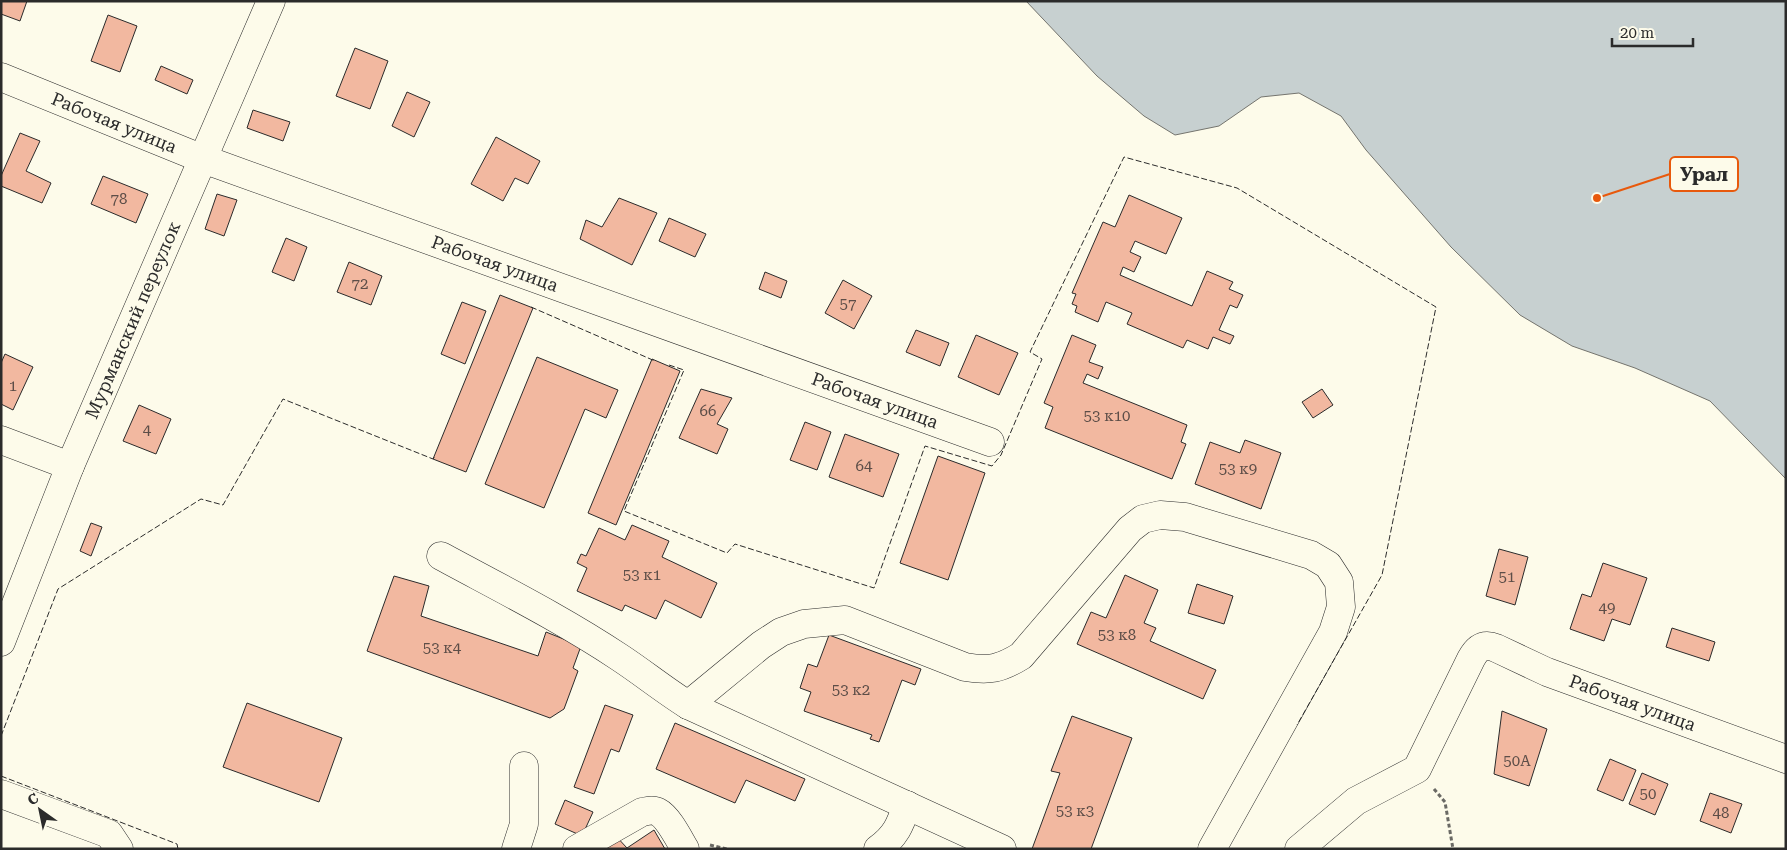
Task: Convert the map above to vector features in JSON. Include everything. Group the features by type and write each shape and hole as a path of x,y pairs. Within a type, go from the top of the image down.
{"street":[{"name":"Мурманский переулок","path":"1,642 70,466 271,1"},
{"name":"Рабочая улица","path":"1,77 203,158 990,442"},
{"path":"1,440 70,466"},
{"path":"688,705 760,645 781,632 812,624 845,620 965,667 985,670 1006,666 1021,656 1130,529 1143,519 1160,515 1185,517 1311,555 1328,565 1339,582 1341,607 1333,632 1212,849"},
{"path":"440,556 571,627 620,657 663,690 688,705 1002,849"},
{"name":"Рабочая улица","path":"1416,769 1471,659 1481,646 1489,645 1548,672 1786,758"},
{"path":"516,849 524,824 524,766"},
{"path":"1299,849 1356,802 1416,769"},
{"path":"1,794 109,834 119,849"},
{"path":"878,849 899,828 907,805"},
{"path":"577,849 642,812 649,810 659,812 664,816 685,849"}],"path":[{"path":"1416,769 1445,802 1453,849"}],"shaded area":[{"path":"1026,1 1786,1 1786,479 1710,401 1635,368 1572,346 1520,315 1451,247 1366,150 1341,116 1299,93 1261,97 1219,126 1175,135 1144,116 1097,76"}],"building":[{"path":"1,1 27,1 20,21 1,14"},
{"path":"108,15 137,26 120,72 91,61"},
{"path":"355,48 388,61 370,109 336,96"},
{"path":"161,66 193,80 187,94 155,80"},
{"path":"407,92 430,102 414,137 392,126"},
{"path":"253,110 290,122 283,141 247,128"},
{"path":"20,133 40,141 26,171 51,183 42,203 1,186 1,176"},
{"path":"496,137 540,161 528,184 515,178 503,201 471,184"},
{"path":"103,176 148,194 136,223 91,204"},
{"path":"217,194 237,200 224,236 205,229"},
{"path":"1129,195 1182,218 1166,254 1135,241 1130,252 1141,257 1134,272 1123,267 1120,275 1192,306 1207,271 1233,282 1229,289 1243,295 1237,308 1230,305 1219,330 1234,336 1230,344 1213,337 1208,349 1187,340 1183,348 1127,324 1132,313 1106,302 1098,322 1075,312 1077,306 1072,304 1076,294 1072,293 1103,222 1115,227"},
{"path":"619,198 657,213 632,265 580,239 586,220 602,227"},
{"path":"669,218 706,234 695,257 659,241"},
{"path":"286,238 307,247 294,281 272,272"},
{"path":"349,262 382,276 371,305 337,292"},
{"path":"765,272 787,281 781,298 759,289"},
{"path":"843,280 872,296 854,329 825,313"},
{"path":"500,295 533,308 466,472 433,459"},
{"path":"462,302 486,311 465,364 441,354"},
{"path":"916,330 949,343 940,366 906,352"},
{"path":"976,335 1018,353 999,395 958,377"},
{"path":"1072,335 1096,345 1089,362 1103,367 1098,379 1087,374 1083,383 1187,425 1181,442 1186,444 1172,479 1045,428 1053,407 1044,403"},
{"path":"5,354 33,367 13,410 1,404 1,363"},
{"path":"537,357 618,390 606,418 585,409 544,508 485,484"},
{"path":"652,359 680,371 616,525 588,513"},
{"path":"701,389 732,398 717,424 728,429 717,454 679,438"},
{"path":"1322,389 1333,405 1313,418 1302,402"},
{"path":"139,405 171,419 156,454 123,441"},
{"path":"805,422 831,432 817,470 790,460"},
{"path":"845,434 899,454 883,497 829,477"},
{"path":"1245,440 1281,453 1261,509 1195,484 1210,442 1240,453"},
{"path":"938,456 985,473 948,580 900,563"},
{"path":"91,523 102,527 91,556 80,551"},
{"path":"632,525 669,541 662,557 717,583 701,618 665,600 656,619 625,605 622,611 577,591 587,568 577,563 581,554 586,556 599,528 625,540"},
{"path":"1499,549 1528,557 1515,605 1486,596"},
{"path":"1603,563 1647,578 1630,625 1612,619 1604,641 1570,629 1582,594 1591,597"},
{"path":"1125,575 1158,590 1144,623 1156,628 1150,641 1216,670 1203,699 1077,644 1091,612 1106,618"},
{"path":"394,576 429,586 421,616 538,656 546,632 581,646 573,668 578,671 564,709 550,718 367,651"},
{"path":"1197,584 1233,596 1224,624 1188,613"},
{"path":"1672,628 1715,642 1709,661 1666,647"},
{"path":"829,635 921,669 915,685 902,680 879,742 870,739 872,735 804,711 811,692 800,688 808,664 817,667"},
{"path":"247,703 342,738 319,802 223,767"},
{"path":"605,705 633,715 619,752 611,749 594,794 574,787"},
{"path":"1502,711 1547,729 1529,786 1494,774"},
{"path":"1072,716 1132,738 1091,849 1032,849 1060,773 1051,771"},
{"path":"675,723 805,779 795,801 746,780 735,803 656,769"},
{"path":"1610,759 1636,770 1623,801 1597,790"},
{"path":"1642,773 1668,784 1655,815 1629,804"},
{"path":"1710,793 1742,804 1731,833 1700,821"},
{"path":"565,800 593,812 582,836 555,824"},
{"path":"654,830 665,849 591,849 614,834 627,848"}],"fence":[{"path":"669,365 684,370 624,511 727,553 735,544 874,588 925,446 992,466 1001,455 1042,359 1030,352 1124,157 1237,188 1436,307 1382,575 1297,725"},
{"path":"531,307 655,361"},
{"path":"1,736 58,589 201,499 223,505 283,399 433,459 435,456"},
{"path":"1,776 177,844 178,849"}],"place":[{"name":"Урал","path":"1597,198"}]}
